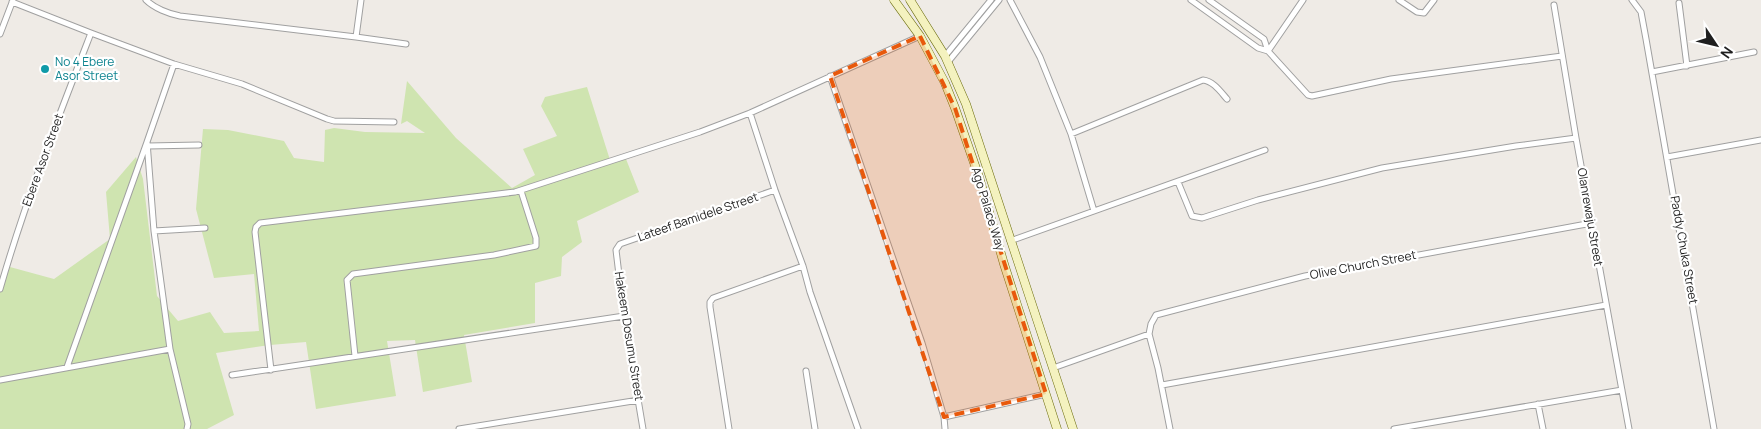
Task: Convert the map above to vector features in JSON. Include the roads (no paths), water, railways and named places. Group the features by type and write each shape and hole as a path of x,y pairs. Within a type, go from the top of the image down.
{"main road":[{"name":"Ago Palace Way","path":"894,0 920,36 945,83 979,177 1004,264 1057,429"},
{"name":"Ago Palace Way","path":"910,0 946,59 966,104 1073,429"}],"street":[{"path":"146,0 149,4 180,16 406,44"},
{"path":"356,37 361,0"},
{"path":"946,59 991,0"},
{"path":"946,59 999,0"},
{"path":"1010,0 1040,57 1071,134 1094,211"},
{"path":"1191,0 1258,48 1268,51"},
{"path":"1209,0 1264,39 1268,51 1308,95 1312,96 1391,79 1562,56"},
{"path":"1268,51 1303,0"},
{"path":"1400,0 1417,12 1424,12 1434,0"},
{"name":"Paddy Chuka Street","path":"1632,0 1641,12 1668,157 1714,429"},
{"path":"0,34 13,1 91,33 174,64 242,84 334,121 394,122"},
{"path":"1679,3 1687,66"},
{"name":"Olanrewaju Street","path":"1554,5 1576,138 1629,429"},
{"name":"Ebere Asor Street","path":"0,289 13,244 44,155 91,33"},
{"path":"271,370 255,232 256,227 260,223 521,190 700,132 750,113 920,36"},
{"path":"1652,72 1754,52"},
{"path":"66,368 148,144 174,64"},
{"path":"830,76 922,344 944,417 945,429"},
{"path":"1071,134 1203,80 1208,81 1226,98"},
{"path":"750,113 775,190 804,266 810,292 858,429"},
{"path":"1178,182 1192,216 1202,218 1258,200 1382,168 1576,138"},
{"path":"1668,157 1761,140"},
{"path":"148,144 199,146"},
{"path":"148,144 154,231 170,349 188,424 187,429"},
{"path":"1010,241 1266,150"},
{"path":"355,356 347,280 349,276 494,255 536,246 536,238 521,190"},
{"name":"Lateef Bamidele Street","path":"620,244 775,190"},
{"name":"Olive Church Street","path":"1150,334 1151,324 1156,315 1167,310 1305,276 1592,222"},
{"path":"154,231 206,228"},
{"name":"Hakeem Dosumu Street","path":"620,244 616,250 624,316 643,429"},
{"path":"729,429 710,302 713,298 804,266"},
{"path":"1162,385 1606,305"},
{"path":"232,376 624,316"},
{"path":"1053,368 1150,334 1170,429"},
{"path":"0,380 170,349"},
{"path":"806,371 815,429"},
{"path":"1394,429 1622,390"},
{"path":"944,417 1046,394"},
{"path":"459,429 639,400"},
{"path":"1538,404 1543,429"}],"place":[{"name":"No 4 Ebere Asor Street","path":"45,69"}]}
